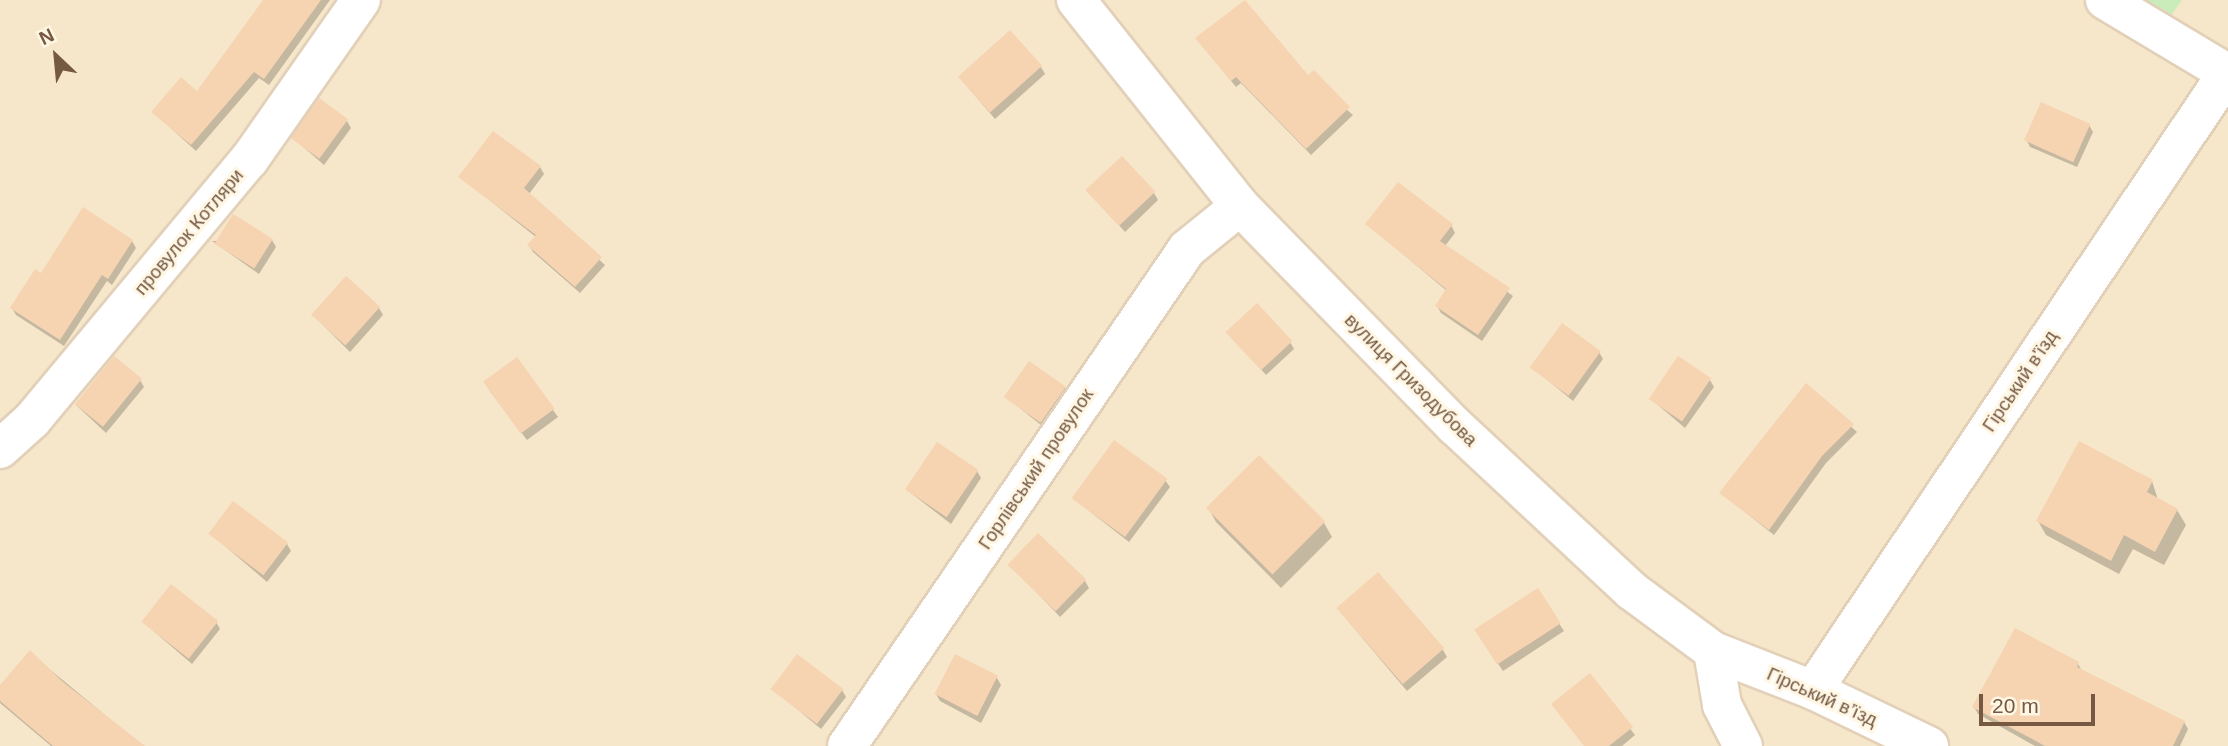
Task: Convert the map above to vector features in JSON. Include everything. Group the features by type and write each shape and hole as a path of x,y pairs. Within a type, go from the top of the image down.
{"street":[{"name":"провулок Котляри","path":"0,449 32,420 249,160 361,0"},
{"name":"вулиця Гризодубова","path":"1076,0 1240,206 1465,435 1632,591 1713,651"},
{"path":"2105,0 2227,73"},
{"name":"Гірський в'їзд","path":"1812,690 2227,73"},
{"name":"Горлівський провулок","path":"847,746 1187,249 1240,206"},
{"path":"1713,651 1722,705 1743,746"},
{"name":"Гірський в’їзд","path":"1713,651 1812,690 1929,746"}],"shaded area":[{"path":"0,0 2228,0 2228,746 0,746"}],"green space":[{"path":"2127,0 2182,0 2167,21"}],"building":[{"path":"263,0 321,0 264,79 254,72 191,145 151,112 181,77 197,91"},
{"path":"1245,0 1308,75 1314,70 1350,107 1306,149 1236,77 1231,81 1195,38"},
{"path":"1010,30 1042,66 990,113 958,77"},
{"path":"319,98 348,119 319,159 290,138"},
{"path":"2041,102 2090,124 2073,162 2024,140"},
{"path":"493,131 541,166 524,188 602,257 575,287 527,245 536,235 458,177"},
{"path":"1122,156 1155,192 1119,226 1085,190"},
{"path":"1398,182 1453,224 1440,241 1510,288 1478,335 1435,306 1446,289 1365,224"},
{"path":"83,207 133,240 108,279 102,275 60,340 10,308 35,269 41,273"},
{"path":"233,214 273,239 254,269 214,244"},
{"path":"346,276 380,307 345,345 311,315"},
{"path":"1257,303 1292,341 1261,370 1226,332"},
{"path":"1562,323 1601,351 1569,396 1530,367"},
{"path":"114,356 142,379 103,427 75,404"},
{"path":"1678,356 1711,378 1682,421 1649,399"},
{"path":"517,357 555,409 521,433 483,382"},
{"path":"1029,361 1066,387 1041,423 1004,397"},
{"path":"1806,383 1854,424 1822,456 1769,530 1719,493"},
{"path":"1114,440 1167,479 1125,537 1072,498"},
{"path":"2079,441 2153,480 2147,492 2178,509 2155,552 2124,535 2111,561 2036,521"},
{"path":"937,442 978,470 947,517 905,489"},
{"path":"1259,455 1325,521 1272,575 1206,508"},
{"path":"233,501 288,543 263,575 208,534"},
{"path":"1038,533 1086,580 1056,611 1007,565"},
{"path":"1378,572 1444,648 1403,684 1336,608"},
{"path":"171,584 218,621 189,659 141,622"},
{"path":"1538,588 1561,623 1497,665 1474,629"},
{"path":"2015,628 2079,662 2077,667 2185,721 2173,746 2045,746 1972,707"},
{"path":"30,650 63,682 145,746 53,746 0,701 0,685"},
{"path":"797,654 843,689 817,724 771,689"},
{"path":"955,654 998,676 977,716 935,694"},
{"path":"1590,673 1633,727 1609,746 1584,746 1551,704"}]}
